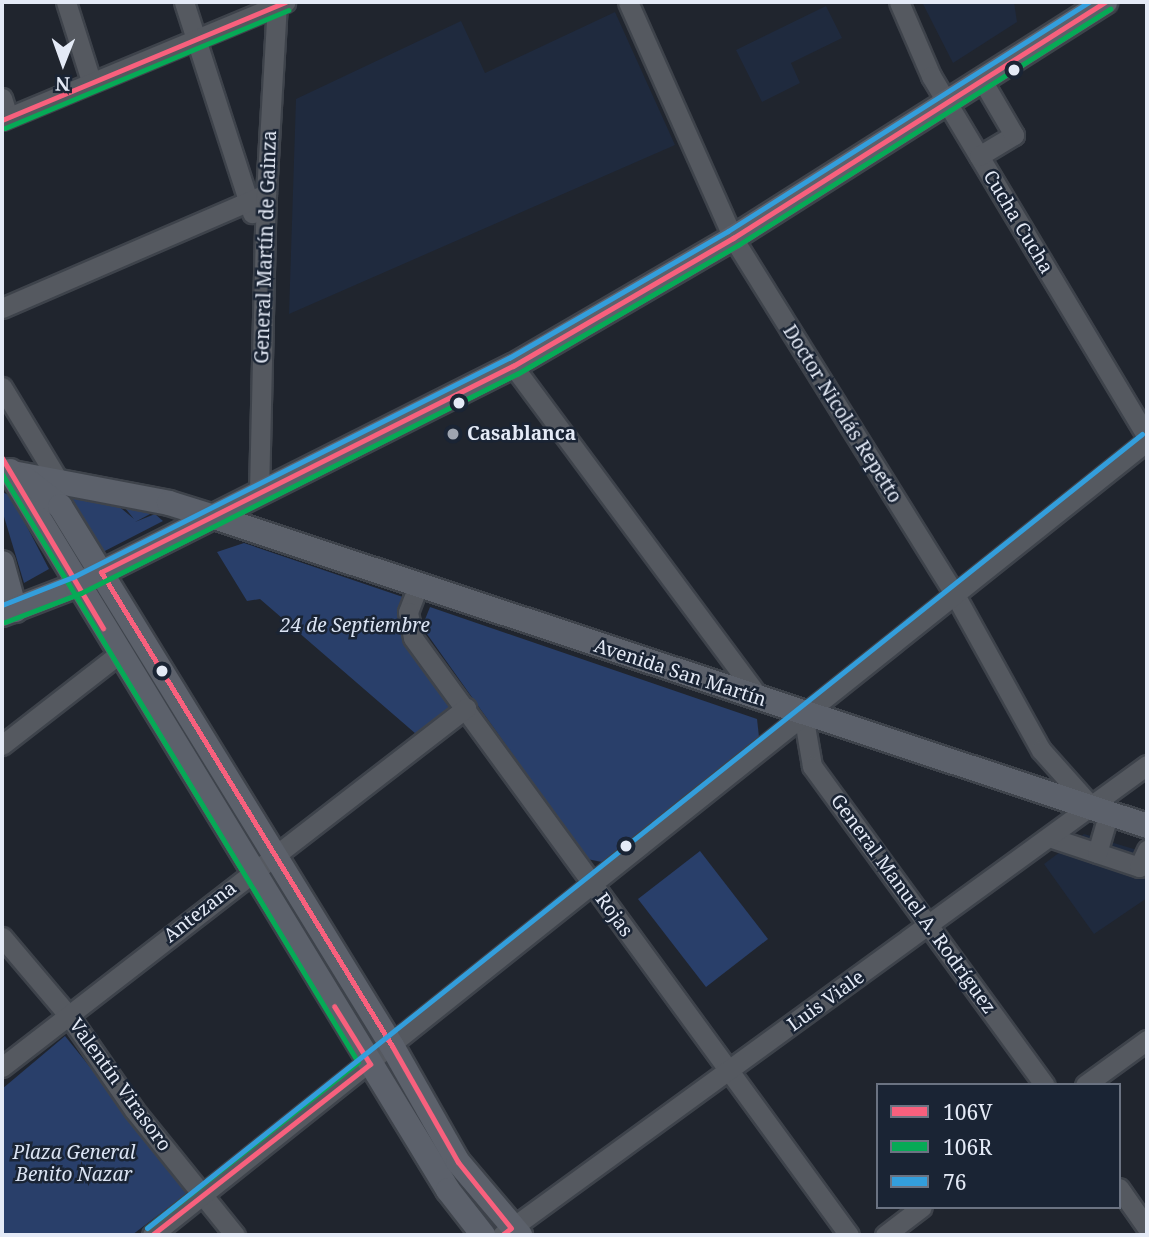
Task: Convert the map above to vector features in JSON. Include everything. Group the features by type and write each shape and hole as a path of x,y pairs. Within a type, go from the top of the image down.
{"main road":[{"path":"2,563 8,612 77,584 513,366 733,238 1105,2"},
{"path":"4,469 40,488 60,506 392,1046 458,1162 511,1233"},
{"path":"4,469 448,1190 483,1235"},
{"name":"Avenida San Martín","path":"4,469 214,517 761,701 1147,826"},
{"path":"259,493 262,523 281,540"}],"street":[{"path":"66,2 91,80"},
{"path":"2,308 257,198 195,38 184,2"},
{"name":"Doctor Nicolás Repetto","path":"628,2 733,238 955,595 1041,750 1100,809"},
{"name":"Cucha Cucha","path":"899,2 947,102 1147,439"},
{"path":"4,112 91,80 280,3"},
{"name":"General Martín de Gainza","path":"259,493 265,250 257,198 280,3"},
{"path":"979,156 1014,135 982,80"},
{"path":"513,366 761,701"},
{"path":"2,387 58,480"},
{"path":"152,1235 370,1064 590,884 1147,439"},
{"name":"Rojas","path":"418,586 408,612 413,638 466,708 590,884 849,1235"},
{"path":"2,745 119,654"},
{"name":"Antezana","path":"2,1067 466,708"},
{"name":"General Manuel A. Rodríguez","path":"803,714 812,766 1044,1083"},
{"name":"Luis Viale","path":"511,1233 1049,837 1100,809 1147,765"},
{"path":"1097,853 1100,809"},
{"path":"1049,837 1097,853 1144,861"},
{"name":"Valentín Virasoro","path":"2,937 69,1016 134,1110 235,1235"},
{"path":"1088,1083 1147,1040"},
{"path":"1121,1191 1147,1228"},
{"path":"885,1235 919,1209"}],"shaded area":[{"path":"922,2 1014,2 1017,22 953,63"},
{"path":"826,6 842,38 791,63 800,83 762,102 736,50"},
{"path":"615,12 675,145 289,314 296,99 461,21 485,73"},
{"path":"1084,834 1147,853 1147,898 1094,934 1044,864"}],"green space":[{"path":"60,491 116,504 134,519 121,503 152,513 135,522 155,514 163,521 99,554"},
{"path":"2,492 11,496 49,569 24,583 2,510"},
{"name":"24 de Septiembre","path":"244,543 403,597 399,622 455,706 416,734 260,599 247,601 217,552"},
{"path":"430,607 757,719 759,737 602,862 587,859 422,627"},
{"path":"700,851 768,939 706,987 638,899"},
{"name":"Plaza General Benito Nazar","path":"65,1036 190,1191 132,1235 2,1235 2,1089"}],"transit line":[{"name":"106V","path":"2,120 285,2"},
{"name":"76","path":"2,605 73,577 509,358 728,231 1089,2"},
{"name":"106V","path":"502,1235 511,1228 458,1162 392,1046 101,572 513,366 733,238 1105,2"},
{"name":"106R","path":"5,622 81,593 517,374 738,245 1110,9"},
{"name":"106R","path":"5,128 288,10"},
{"name":"76","path":"147,1228 1142,434"},
{"name":"106V","path":"2,458 103,628"},
{"name":"106R","path":"2,474 358,1062 147,1228"},
{"name":"106V","path":"152,1235 370,1064 334,1006"}],"place":[{"name":"Casablanca","path":"453,434"}]}
